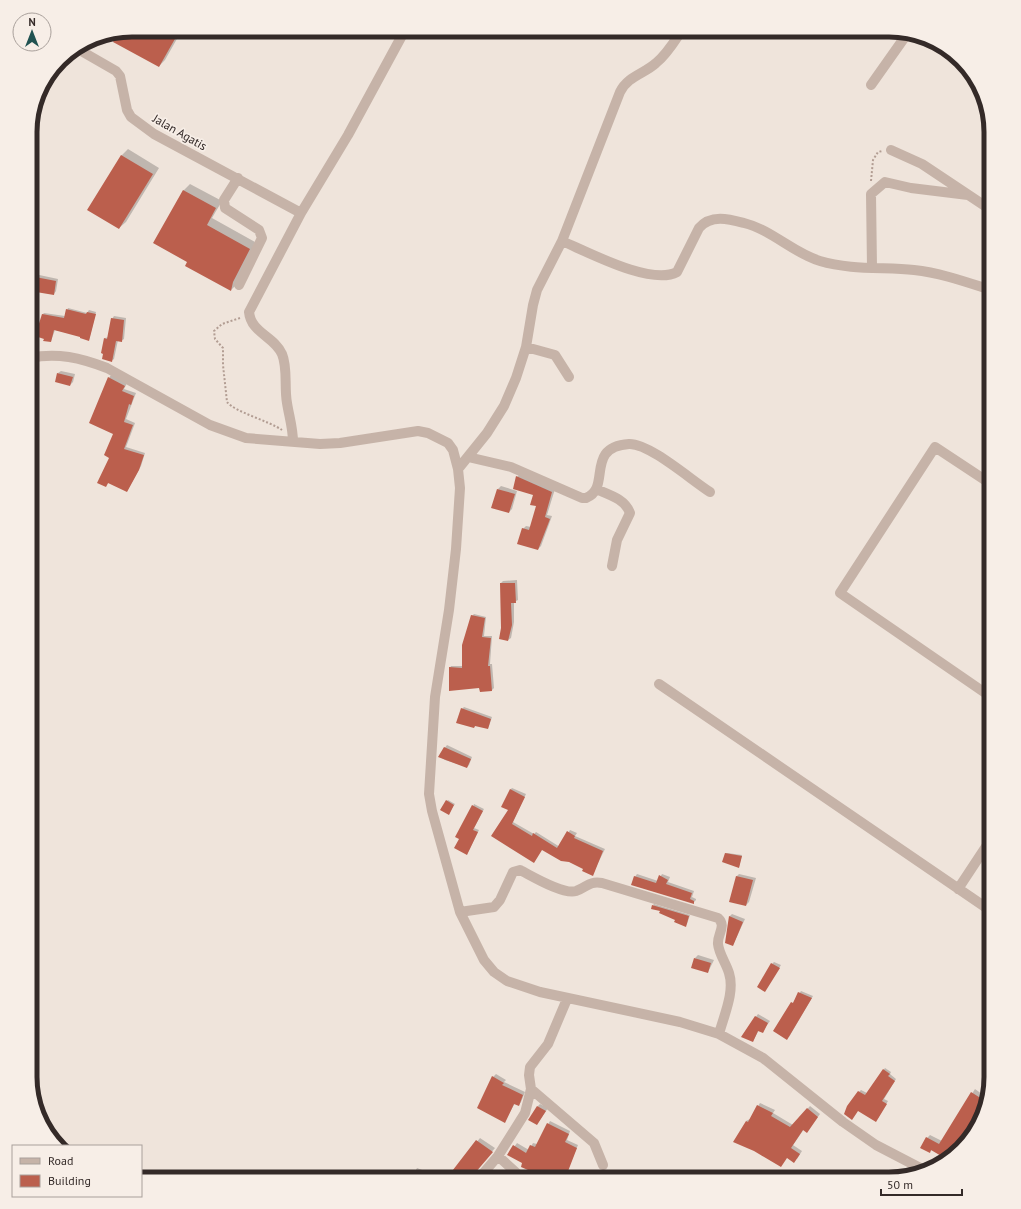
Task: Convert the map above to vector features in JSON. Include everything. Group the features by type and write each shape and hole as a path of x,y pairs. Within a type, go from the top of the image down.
{"street":[{"path":"291,442 293,427 286,402 282,353 268,337 253,326 250,320 249,312 302,213 348,135 401,37"},
{"path":"458,469 487,433 504,406 516,378 526,347 533,305 538,290 562,241 592,161 624,84 655,64 668,51 677,37"},
{"path":"871,85 904,38"},
{"name":"Jalan Agatis","path":"82,51 116,71 120,76 126,105 131,116 154,134 302,213"},
{"path":"891,150 922,164 984,205"},
{"path":"238,178 224,200 225,208 259,230 262,238 239,285"},
{"path":"872,267 871,194 886,182 911,188 968,195"},
{"path":"562,241 620,266 640,272 665,276 677,272 703,222 724,219 748,224 819,261 838,265 937,274 984,288"},
{"path":"526,347 555,355 569,377"},
{"path":"37,357 59,355 91,362 107,368 210,426 228,433 266,441 340,443 404,433 428,433 448,443 453,450 458,469 460,488 456,549 449,610 435,697 429,794 432,811 460,912 484,960 494,972 507,981 540,992 680,1022 719,1034 763,1058 843,1122 876,1145 918,1168"},
{"path":"468,457 511,466 582,498 589,496 596,489 602,459 608,449 613,446 631,444 645,447 710,492"},
{"path":"984,479 935,447 840,593 984,692"},
{"path":"596,489 618,499 627,506 630,514 617,540 612,566"},
{"path":"659,684 984,906"},
{"path":"958,889 984,850"},
{"path":"460,912 494,906 500,900 513,872 520,870 564,891 576,891 593,881 718,918 722,921 718,946 729,973 731,989 719,1034"},
{"path":"484,1172 498,1156 525,1113 530,1089 530,1067 548,1044 567,999"},
{"path":"530,1089 594,1143 603,1165"},
{"path":"498,1156 515,1172"}],"path":[{"path":"871,194 871,169 874,156 878,152 891,150"},
{"path":"249,312 242,317 222,324 214,331 215,339 222,344 224,352 223,366 227,402 238,410 273,424 283,430 291,442"}],"building":[{"path":"126,37 176,37 159,67 113,42 115,39"},
{"path":"121,155 153,174 119,229 87,210"},
{"path":"183,190 216,208 207,225 250,249 233,282 231,291 185,266 187,262 153,243"},
{"path":"37,277 56,281 54,295 37,292"},
{"path":"66,309 86,314 87,312 96,314 89,341 54,330 51,342 43,341 44,339 37,337 37,330 42,314 64,318"},
{"path":"111,318 124,320 122,342 116,341 112,362 102,359 103,354 101,353 104,338 107,339"},
{"path":"57,373 73,377 70,386 55,382"},
{"path":"108,377 125,386 122,391 134,396 131,405 129,404 124,422 133,425 124,449 144,455 139,470 127,492 108,483 106,487 97,483 109,458 104,455 113,434 89,423"},
{"path":"516,476 552,492 545,517 550,519 538,550 517,544 522,528 529,530 536,506 530,505 533,495 513,489"},
{"path":"497,489 515,494 509,513 491,508"},
{"path":"500,583 515,583 516,603 511,603 512,625 508,641 499,639 501,628"},
{"path":"471,615 485,618 482,637 491,638 488,666 490,666 492,691 480,692 479,688 449,691 449,667 462,668 462,645"},
{"path":"461,708 491,719 488,729 475,726 474,728 456,723"},
{"path":"444,747 471,759 467,768 438,757"},
{"path":"510,789 525,797 512,824 532,836 533,833 557,848 567,831 575,836 574,838 603,851 593,876 582,871 583,869 569,862 561,861 542,850 534,863 491,836 508,810 501,807"},
{"path":"446,800 454,805 449,815 440,810"},
{"path":"472,805 483,811 473,830 478,832 467,855 454,848 459,839 455,837"},
{"path":"725,853 742,856 739,868 722,862"},
{"path":"659,875 668,880 666,884 692,893 690,899 694,901 694,904 631,885 634,876 656,883"},
{"path":"736,876 753,880 746,906 729,902"},
{"path":"652,905 689,916 686,927 659,913 660,911 651,909"},
{"path":"729,916 743,922 733,946 725,943"},
{"path":"694,958 711,963 708,973 691,968"},
{"path":"771,963 780,968 765,992 757,987"},
{"path":"798,992 812,998 787,1040 773,1031 791,1002 793,1003"},
{"path":"755,1016 768,1023 763,1033 758,1031 753,1042 741,1037"},
{"path":"883,1069 890,1074 888,1076 895,1081 882,1101 887,1104 876,1122 858,1111 852,1120 844,1114 847,1106 858,1091 865,1095"},
{"path":"492,1076 504,1083 502,1085 523,1095 519,1106 514,1104 505,1123 477,1108"},
{"path":"971,1092 982,1099 977,1114 969,1129 965,1130 964,1135 947,1152 942,1156 931,1150 930,1153 920,1148 926,1137 939,1144"},
{"path":"757,1105 773,1113 771,1116 790,1127 807,1108 818,1117 807,1133 803,1130 791,1148 800,1154 794,1163 787,1158 781,1167 754,1151 733,1142 746,1121 748,1122"},
{"path":"537,1106 546,1111 537,1125 528,1120"},
{"path":"547,1123 569,1134 565,1142 577,1148 568,1172 532,1172 521,1167 522,1163 507,1155 513,1145 526,1153 530,1145 535,1147"},
{"path":"476,1140 493,1152 476,1172 451,1172"}]}
